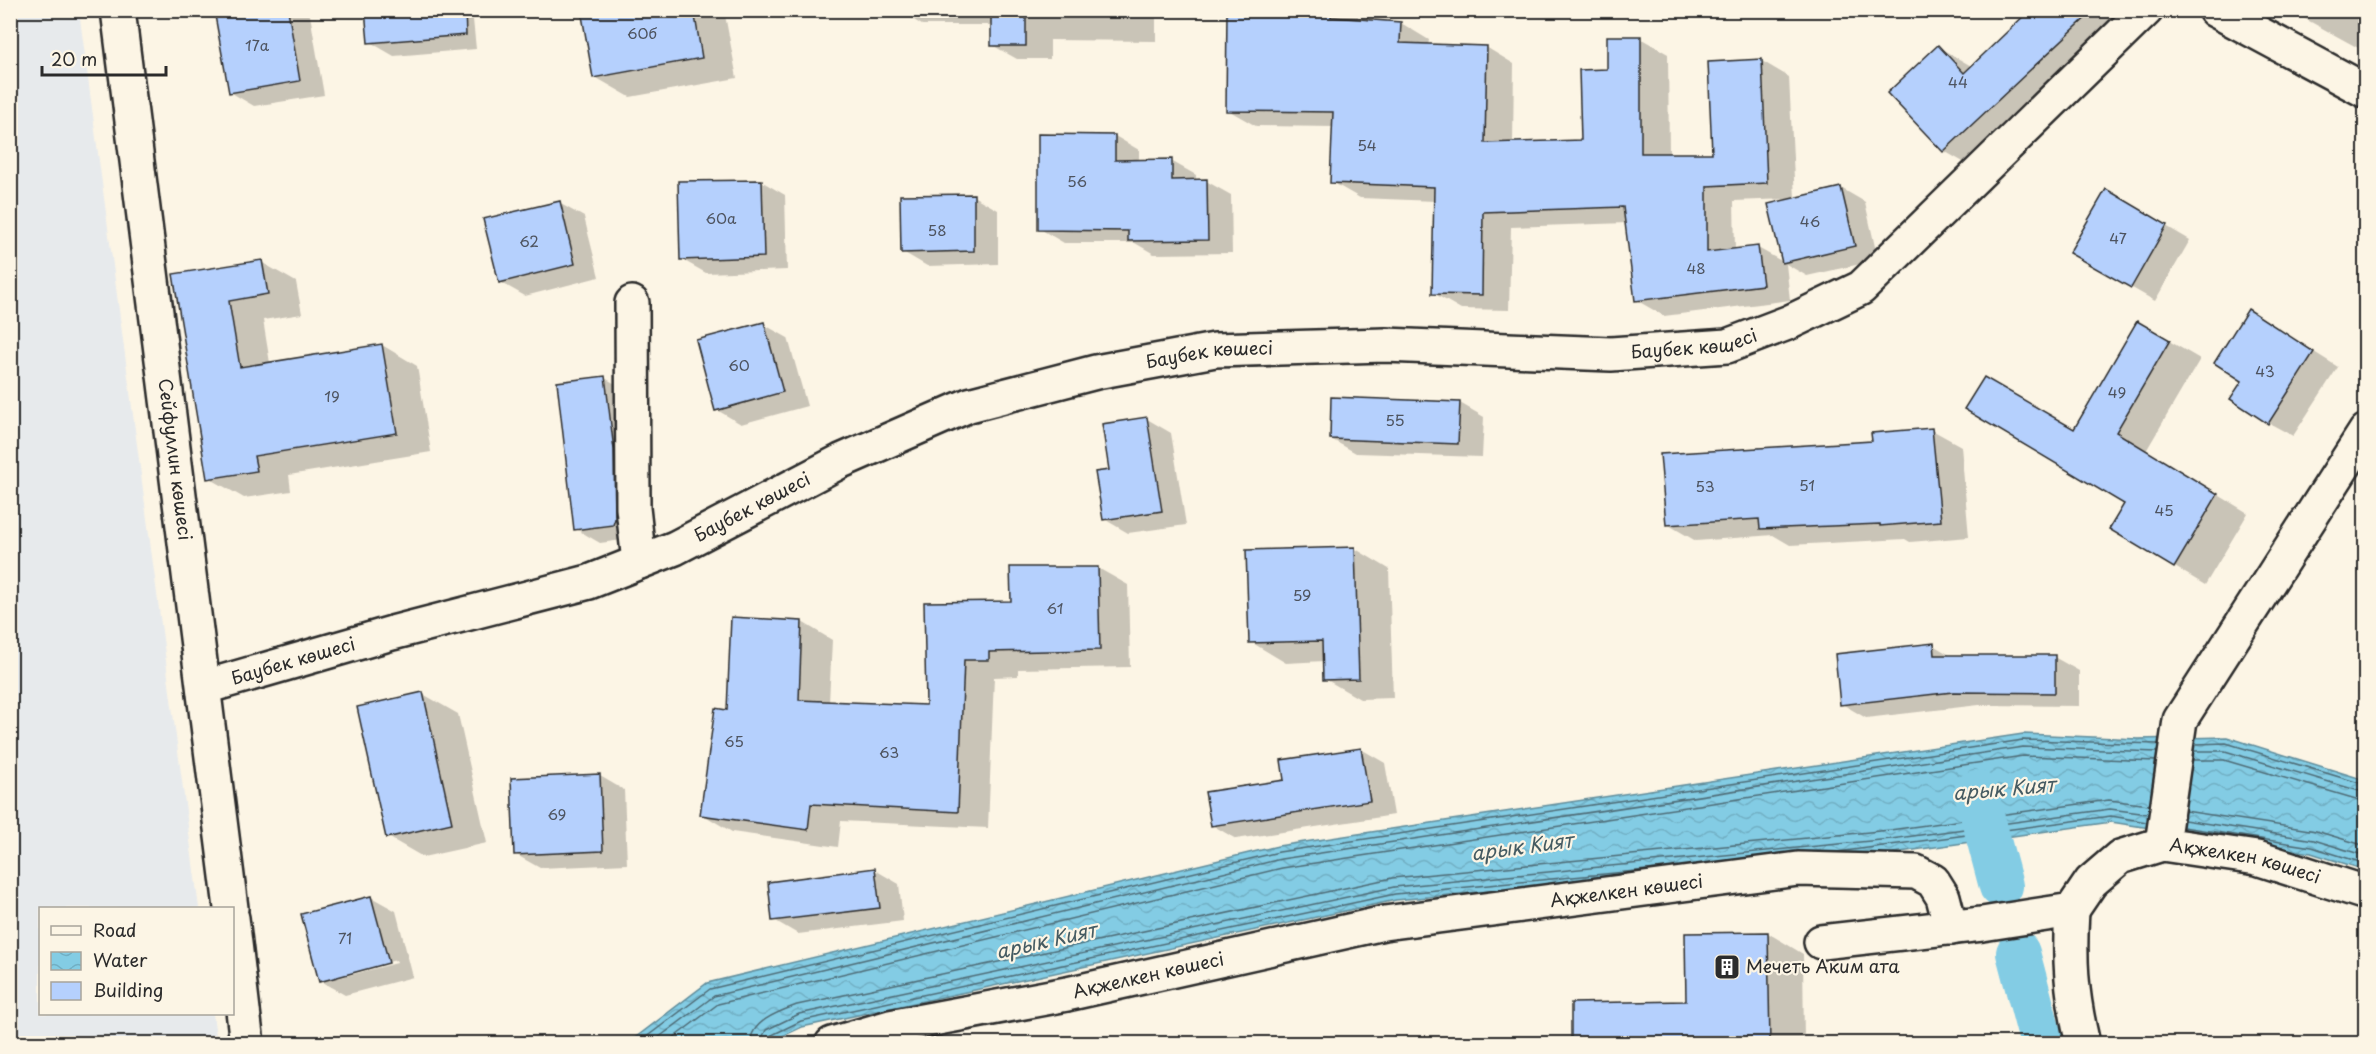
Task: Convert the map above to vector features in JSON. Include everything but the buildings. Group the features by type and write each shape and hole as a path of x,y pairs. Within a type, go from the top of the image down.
{"street":[{"name":"Сейфуллин көшесі","path":"118,10 205,687 231,907"},
{"name":"Баубек көшесі","path":"205,687 392,633 589,582 675,548 841,461 969,405 1096,372 1215,350 1385,345 1611,354 1727,346 1790,322 1861,288 2146,10"},
{"path":"2215,10 2366,91"},
{"path":"632,303 633,508 639,562"},
{"path":"2162,840 2180,720 2366,431"},
{"name":"Ақжелкен көшесі","path":"2072,910 2091,882 2120,857 2162,840 2257,858 2366,894"},
{"name":"Ақжелкен көшесі","path":"832,1044 890,1027 1067,994 1384,923 1798,869 1916,872 1933,882 1943,897 1951,927"},
{"path":"1821,942 2072,910 2069,961 2073,1004 2083,1044"},
{"path":"234,935 247,1044"}],"shaded area":[{"path":"10,11 79,11 199,907 39,907 39,1015 213,1015 217,1043 11,1043"}],"water":[{"name":"арык Кият","path":"2023,734 2138,739 2227,737 2365,780 2365,870 2311,853 2111,822 1893,853 1396,900 802,1027 768,1043 627,1044 707,983 1278,846"}],"waterway":[{"name":"арык Кият","path":"1976,792 2001,886"},
{"path":"2018,953 2042,1044"}],"place":[{"name":"Мечеть Аким ата","path":"1727,967"}]}
